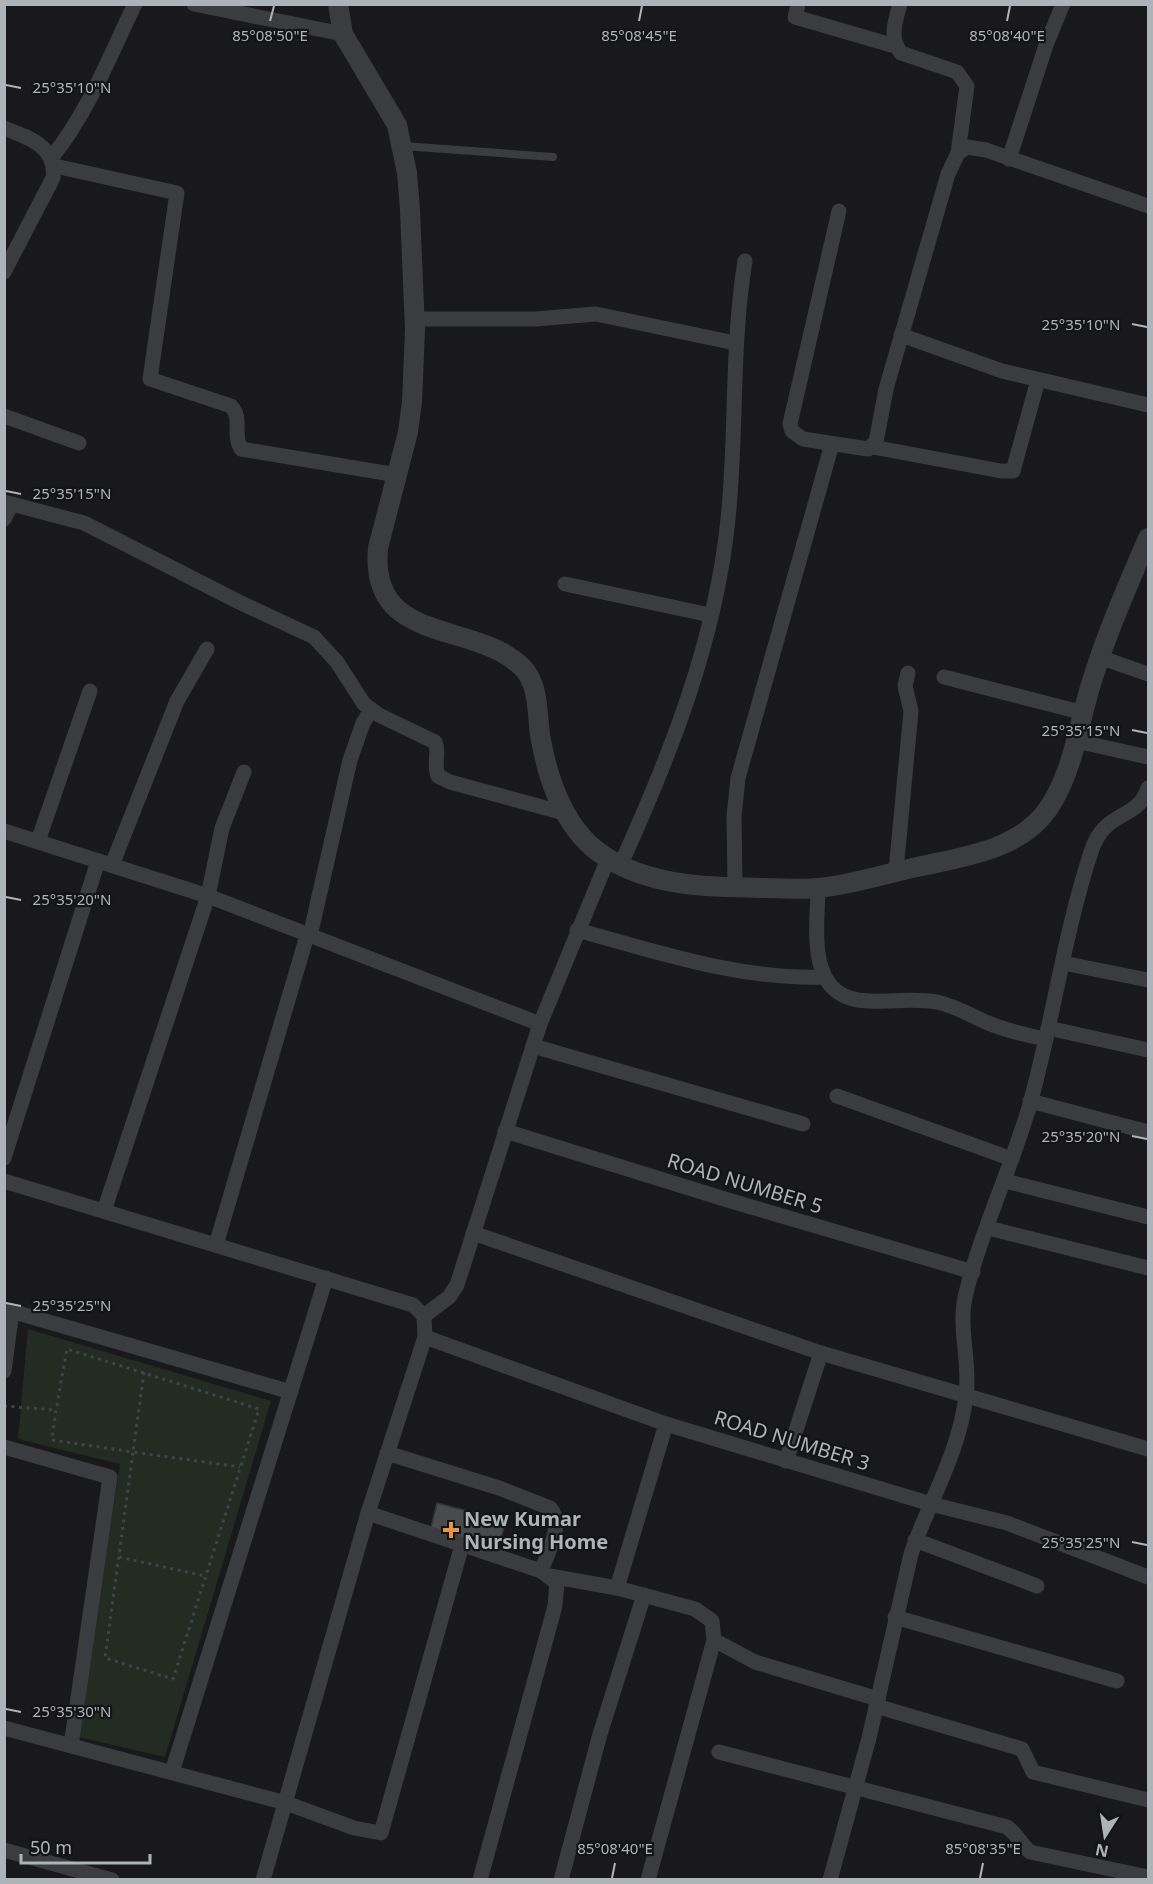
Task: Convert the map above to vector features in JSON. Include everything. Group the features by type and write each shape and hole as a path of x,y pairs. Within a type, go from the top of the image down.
{"street":[{"path":"53,162 88,104 135,4"},
{"path":"194,4 344,34"},
{"path":"338,4 344,34 397,125 403,146 410,210 414,319 412,402 397,476 378,548 376,567 381,588 387,598 403,614 505,655 523,668 532,681 552,784 564,813 588,843 614,862 649,876 692,885 818,889 988,849 1032,829 1048,810 1061,787 1099,657 1146,548"},
{"path":"798,4 795,17 895,46"},
{"path":"873,447 901,335 948,174 958,153 967,96 964,78 945,66 901,53 895,46 893,36 900,4"},
{"path":"1009,159 1046,45 1063,4"},
{"path":"4,128 46,148 53,162 53,178 4,272"},
{"path":"958,153 967,147 976,147 1149,206"},
{"path":"53,162 177,193 150,379 231,406 238,420 237,443 241,449 248,452 397,476"},
{"path":"839,211 790,424 796,436 863,449 873,447 1001,471 1013,471 1038,380"},
{"path":"424,1316 449,1297 457,1285 540,1024 577,930 661,774 694,676 710,615 728,520 735,342 745,261"},
{"path":"414,319 535,319 596,314 735,342"},
{"path":"901,335 983,365 1149,405"},
{"path":"4,416 79,443"},
{"path":"735,888 734,816 738,778 832,444"},
{"path":"4,519 8,503 84,523 239,602 314,637 337,662 364,704 371,710 435,742 437,747 436,771 443,779 564,813"},
{"path":"565,584 710,615"},
{"path":"4,1158 105,863 177,700 207,649"},
{"path":"1099,657 1149,674"},
{"path":"896,871 911,711 905,686 908,673"},
{"path":"944,677 1084,713"},
{"path":"38,842 90,690"},
{"path":"216,1245 306,939 310,936 350,760 363,723 371,710"},
{"path":"1076,741 1149,757"},
{"path":"104,1211 208,896 215,852 244,772"},
{"path":"830,1880 877,1703 895,1617 915,1540 955,1447 967,1394 963,1311 973,1272 1030,1101 1084,874 1098,834 1118,816 1140,805 1149,788"},
{"path":"4,831 208,896 540,1024"},
{"path":"818,889 817,938 824,977 830,988 852,999 922,1000 940,1003 1006,1030 1149,1050"},
{"path":"577,930 681,958 752,973 824,977"},
{"path":"1063,963 1149,980"},
{"path":"533,1046 803,1124"},
{"path":"837,1096 1012,1159"},
{"path":"1030,1101 1149,1132"},
{"name":"ROAD NUMBER 5","path":"505,1131 973,1272"},
{"path":"4,1181 413,1305 424,1316 425,1336 368,1513 263,1880"},
{"path":"1005,1181 1149,1217"},
{"path":"988,1228 1068,1250 1149,1268"},
{"path":"473,1233 821,1353 1149,1449"},
{"path":"172,1772 326,1278"},
{"path":"4,1371 8,1310 291,1392"},
{"name":"ROAD NUMBER 3","path":"425,1336 666,1424 932,1504 1007,1523 1149,1577"},
{"path":"786,1461 821,1353"},
{"path":"617,1588 666,1424"},
{"path":"4,1447 110,1477 71,1746"},
{"path":"387,1453 499,1488 550,1508 557,1519 546,1573"},
{"path":"368,1513 546,1573 617,1588 705,1614 712,1621 714,1640 648,1880"},
{"path":"915,1540 1037,1586"},
{"path":"4,1728 286,1803 354,1828 381,1833 462,1545"},
{"path":"480,1880 555,1606 557,1583 546,1573"},
{"path":"561,1880 600,1734 644,1595"},
{"path":"895,1617 1117,1682"},
{"path":"714,1640 755,1662 1022,1749 1027,1765 1033,1772 1149,1800"},
{"path":"719,1752 1007,1827 1015,1832 1020,1843 1030,1852 1149,1877"},
{"path":"4,1850 112,1880"}],"lane":[{"path":"403,146 553,157"}],"path":[{"path":"144,1372 133,1452 119,1557 105,1658 173,1679 259,1409 144,1372 68,1349 52,1440 133,1452 240,1467"},
{"path":"4,1406 56,1410"},
{"path":"119,1557 206,1576"}],"shaded area":[{"path":"28,1329 271,1401 165,1757 78,1737 120,1464 18,1439"}],"building":[{"path":"437,1503 506,1521 498,1549 430,1531"}],"place":[{"name":"New Kumar Nursing Home","path":"451,1530"}]}
